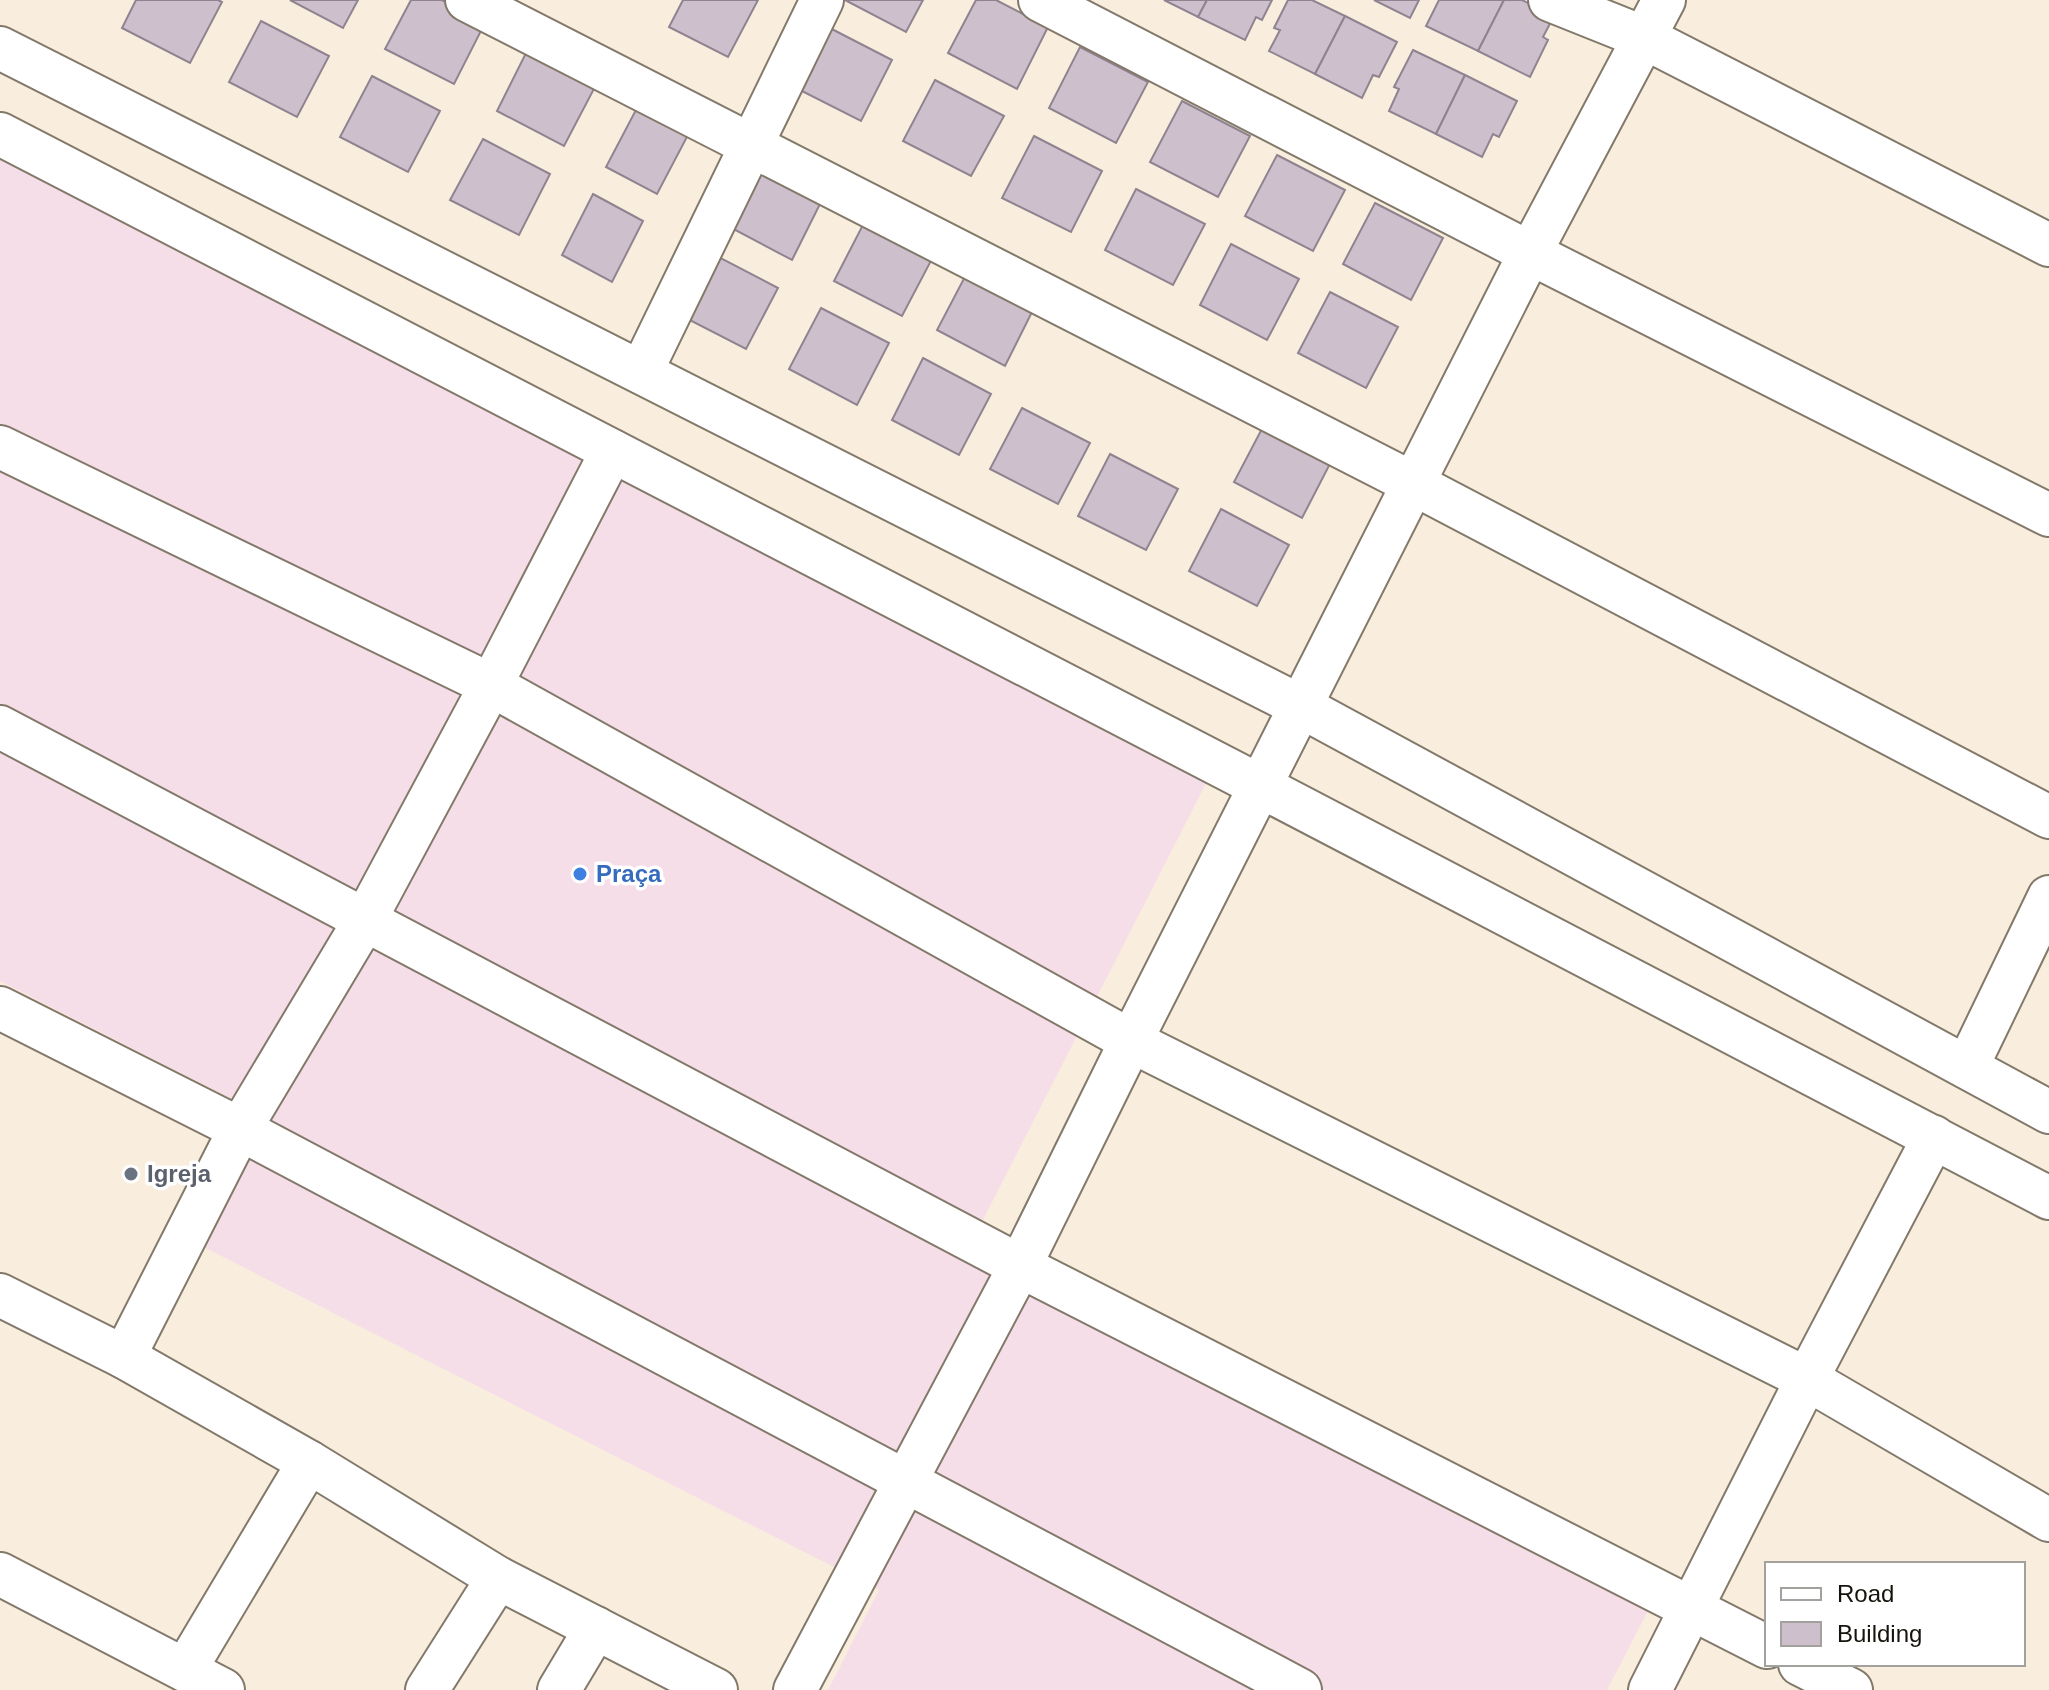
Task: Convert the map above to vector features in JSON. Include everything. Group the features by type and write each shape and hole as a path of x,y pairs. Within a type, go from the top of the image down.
{"street":[{"path":"467,0 1414,484 2049,817"},
{"path":"641,372 822,0"},
{"path":"1040,0 1530,253 2049,515"},
{"path":"1550,0 1645,38 2049,245"},
{"path":"795,1690 1020,1266 1530,253 1664,0"},
{"path":"0,48 1302,707 2049,1112"},
{"path":"0,134 2049,1198"},
{"path":"0,447 491,685 1131,1041 1807,1379 2049,1520"},
{"path":"124,1357 240,1129 365,920 612,451"},
{"path":"0,727 1020,1266 1765,1646"},
{"path":"1967,1067 2049,897"},
{"path":"0,1008 240,1129 1300,1690"},
{"path":"1650,1690 1807,1379 1934,1137"},
{"path":"0,1295 124,1357 309,1462 498,1578 716,1690"},
{"path":"185,1670 309,1462"},
{"path":"0,1574 223,1690"},
{"path":"427,1690 498,1578"},
{"path":"559,1690 596,1628"},
{"path":"1804,1666 1851,1690"}],"shaded area":[{"name":"Praça","path":"0,150 1214,768 963,1259 1649,1609 1607,1690 828,1690 879,1590 166,1228 232,1099 0,981"}],"building":[{"path":"136,0 222,2 190,63 122,28"},
{"path":"290,0 358,0 343,28"},
{"path":"411,0 442,0 485,23 454,84 385,49"},
{"path":"683,0 758,0 728,57 669,27"},
{"path":"845,0 923,0 906,32"},
{"path":"976,0 996,0 1048,27 1017,89 948,53"},
{"path":"1164,0 1207,0 1198,17"},
{"path":"1207,0 1272,0 1262,20 1256,17 1245,40 1198,17"},
{"path":"1288,0 1312,0 1345,16 1315,74 1269,51 1280,30 1274,28"},
{"path":"1374,0 1419,0 1410,18"},
{"path":"1439,0 1504,0 1478,51 1426,26"},
{"path":"1504,0 1522,0 1554,16 1543,37 1548,40 1530,77 1478,51"},
{"path":"1345,16 1397,42 1379,77 1373,75 1362,98 1315,74"},
{"path":"261,21 329,56 297,117 229,82"},
{"path":"824,25 892,60 861,121 792,86"},
{"path":"1080,47 1148,82 1116,143 1049,108"},
{"path":"528,49 596,85 564,146 497,111"},
{"path":"1413,50 1465,75 1436,134 1389,111 1399,89 1394,87"},
{"path":"1465,75 1517,101 1499,137 1493,134 1482,157 1436,134"},
{"path":"372,76 440,111 408,172 340,137"},
{"path":"935,80 1004,116 971,176 903,141"},
{"path":"1182,101 1250,136 1218,197 1150,162"},
{"path":"638,106 689,133 657,194 606,167"},
{"path":"1034,136 1102,171 1071,232 1002,198"},
{"path":"483,139 550,174 519,235 450,200"},
{"path":"1277,155 1345,190 1313,251 1245,216"},
{"path":"755,163 823,198 792,260 724,224"},
{"path":"1136,189 1205,224 1173,285 1105,250"},
{"path":"593,194 643,221 612,282 562,255"},
{"path":"1375,203 1443,238 1411,300 1343,264"},
{"path":"866,219 934,255 902,316 834,281"},
{"path":"1231,244 1299,279 1267,340 1200,305"},
{"path":"709,252 778,288 746,349 678,314"},
{"path":"969,269 1036,304 1005,366 937,330"},
{"path":"1330,292 1398,327 1366,388 1298,353"},
{"path":"821,308 889,343 857,405 789,369"},
{"path":"923,358 991,394 959,455 892,420"},
{"path":"1022,408 1090,443 1058,504 990,469"},
{"path":"1266,421 1334,456 1302,518 1234,482"},
{"path":"1110,454 1178,489 1146,550 1078,516"},
{"path":"1221,509 1289,545 1257,606 1189,571"}],"place":[{"name":"Praça","path":"580,874"},
{"name":"Igreja","path":"131,1174"}]}
